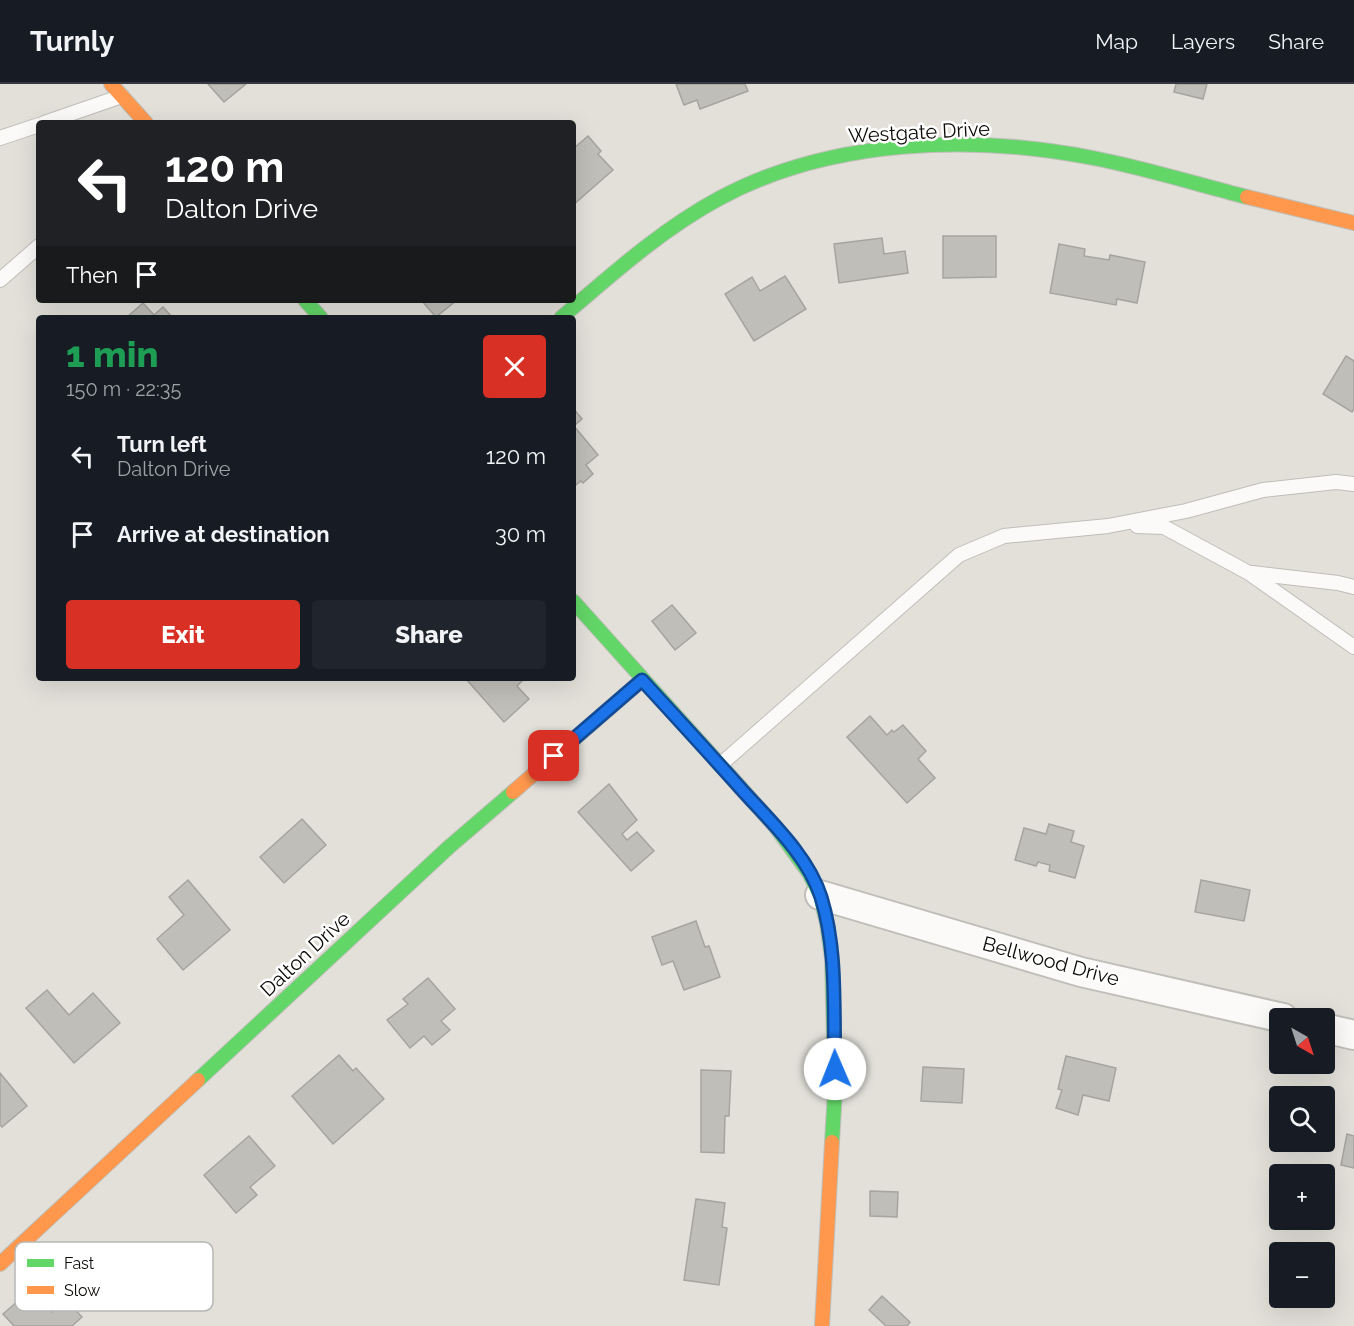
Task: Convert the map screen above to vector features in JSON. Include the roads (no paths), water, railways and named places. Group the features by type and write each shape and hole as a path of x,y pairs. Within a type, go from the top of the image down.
{"street":[{"path":"111,84 143,120"},
{"name":"Westgate Drive","path":"565,315 660,236 701,208 778,172 830,157 883,149 946,146 1006,147 1084,156 1354,224"},
{"path":"308,303 318,315"},
{"path":"576,604 775,826 796,853 820,895 832,958 835,1091 822,1326"},
{"name":"Dalton Drive","path":"24,1242 449,848 642,680"},
{"name":"Bellwood Drive","path":"820,895 1081,972 1269,1015"},
{"path":"1335,1031 1354,1035"},
{"name":"Dalton Drive","path":"0,1264 15,1250"}],"lane":[{"path":"53,120 122,96"},
{"path":"2,135 36,126"},
{"path":"0,280 36,249"},
{"path":"720,765 959,555 1004,536 1108,526 1186,511 1263,490 1336,482 1354,484"},
{"path":"1108,526 1164,527 1250,573 1354,647"},
{"path":"1250,573 1338,583 1354,587"}]}
